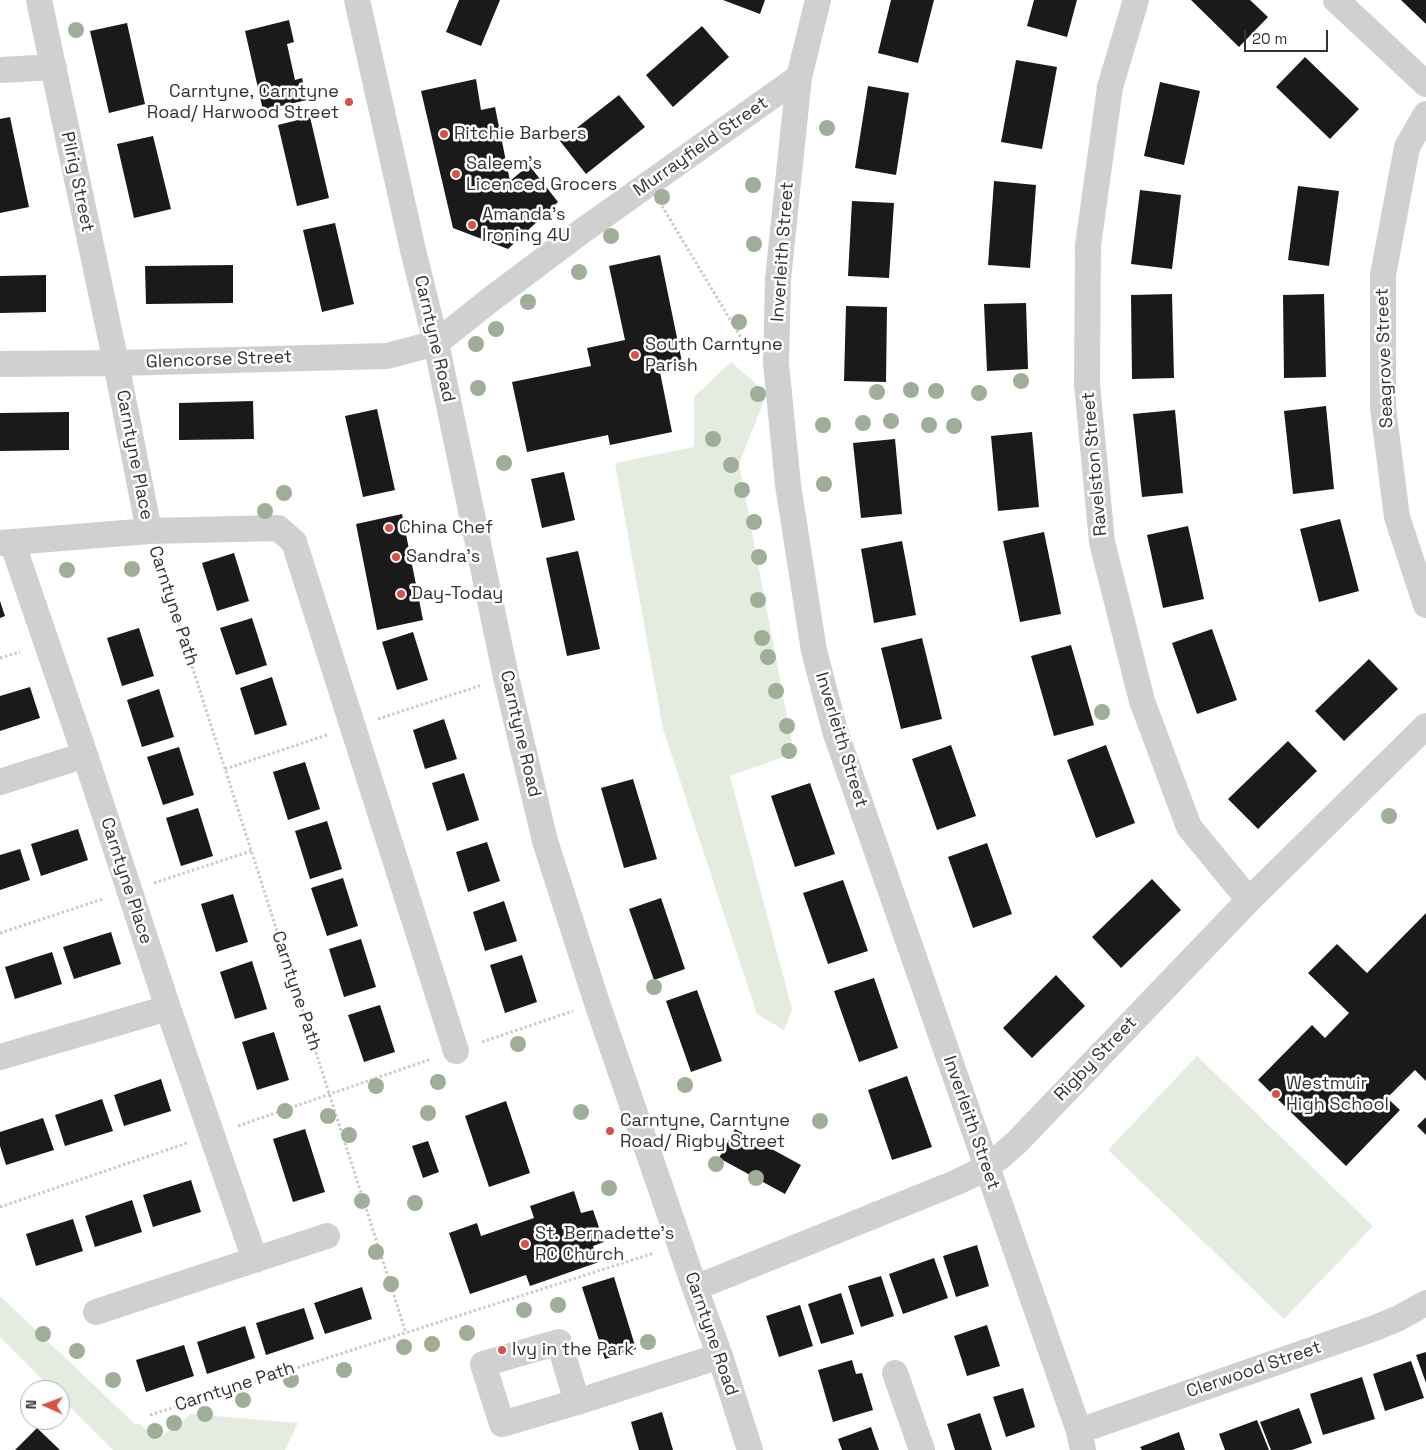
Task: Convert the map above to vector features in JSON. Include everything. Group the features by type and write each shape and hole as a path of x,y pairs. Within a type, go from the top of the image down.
{"street":[{"name":"Pilrig Street","path":"39,0 116,363"},
{"name":"Carntyne Road","path":"357,0 413,250 436,343 506,677 545,841 597,1003 720,1356 750,1450"},
{"name":"Inverleith Street","path":"818,0 799,77 778,279 776,363 788,485 814,651 836,731 1081,1440"},
{"name":"Ravelston Street","path":"1136,0 1110,87 1088,245 1087,384 1102,542 1142,701 1189,826 1249,900"},
{"path":"1336,0 1426,84"},
{"path":"0,70 54,67"},
{"name":"Murrayfield Street","path":"436,343 570,240 799,77"},
{"name":"Seagrove Street","path":"1426,114 1407,147 1382,275 1383,408 1397,517 1426,605"},
{"name":"Glencorse Street","path":"0,364 387,356 436,343"},
{"name":"Carntyne Place","path":"116,363 149,531 6,542 85,755 168,1008 255,1260"},
{"name":"Carntyne Path","path":"149,531 278,528 294,542 456,1051"},
{"name":"Rigby Street","path":"695,1288 955,1183 986,1167 1017,1142 1249,900 1426,726"},
{"path":"0,782 85,755"},
{"path":"0,1057 168,1008"},
{"path":"96,1312 327,1236"},
{"name":"Clerwood Street","path":"1081,1440 1374,1328 1426,1303"},
{"path":"577,1402 720,1356"},
{"path":"895,1373 922,1450"}],"path":[{"path":"648,184 754,360 776,363"},
{"name":"Carntyne Path","path":"149,531 406,1332"},
{"path":"0,1207 597,1003"},
{"name":"Carntyne Path","path":"150,1415 680,1244"}],"shaded area":[{"path":"731,362 767,393 739,464 794,753 730,776 792,1009 784,1030 757,1014 663,729 615,463 694,447 694,397"},
{"path":"1197,1056 1373,1226 1284,1319 1108,1150"},
{"path":"0,1296 136,1425 139,1423 157,1440 191,1414 298,1423 285,1450 113,1450 70,1407 70,1380 43,1380 0,1337"}],"building":[{"path":"459,0 500,0 481,46 446,32"},
{"path":"723,0 765,0 760,14"},
{"path":"891,0 934,0 918,63 878,53"},
{"path":"1034,0 1077,0 1067,37 1027,26"},
{"path":"1191,0 1250,0 1268,17 1239,47"},
{"path":"1401,0 1426,0 1426,24"},
{"path":"289,20 294,42 287,44 295,80 302,78 307,100 263,110 245,31"},
{"path":"127,23 145,104 109,113 90,31"},
{"path":"702,26 729,57 673,107 646,75"},
{"path":"1305,57 1359,109 1330,139 1276,87"},
{"path":"1016,60 1057,67 1042,149 1001,142"},
{"path":"476,79 481,110 495,107 510,181 529,165 558,202 508,249 453,228 421,91"},
{"path":"1160,82 1200,91 1184,165 1144,156"},
{"path":"868,86 909,93 896,175 855,168"},
{"path":"619,95 645,127 586,174 560,141"},
{"path":"10,117 29,207 0,213 0,119"},
{"path":"310,117 329,198 297,206 278,125"},
{"path":"153,136 171,209 134,218 117,144"},
{"path":"994,181 1036,185 1030,268 988,265"},
{"path":"1298,186 1339,191 1329,266 1288,260"},
{"path":"1140,190 1181,195 1172,269 1131,264"},
{"path":"852,201 894,203 889,278 848,276"},
{"path":"335,223 354,304 322,312 303,230"},
{"name":"South Carntyne Parish","path":"660,255 682,362 659,367 672,432 610,445 608,435 527,452 512,382 591,366 587,348 625,340 609,266"},
{"path":"233,265 233,303 146,304 145,266"},
{"path":"46,275 46,312 0,313 0,276"},
{"path":"1172,294 1174,378 1132,379 1131,295"},
{"path":"1324,294 1326,377 1284,378 1283,295"},
{"path":"1026,303 1028,369 987,371 984,304"},
{"path":"846,306 887,307 886,382 844,381"},
{"path":"253,401 254,439 179,440 179,403"},
{"path":"1326,406 1334,489 1293,494 1284,411"},
{"path":"377,409 395,490 363,497 345,416"},
{"path":"1175,410 1183,493 1142,497 1133,414"},
{"path":"69,412 69,450 0,451 0,413"},
{"path":"1032,432 1039,507 998,511 991,436"},
{"path":"895,439 902,514 861,518 853,443"},
{"path":"564,472 575,520 542,528 531,479"},
{"path":"402,514 423,620 377,630 356,524"},
{"path":"1340,519 1359,591 1319,602 1300,529"},
{"path":"1188,526 1204,599 1163,608 1147,535"},
{"path":"1044,532 1061,614 1020,622 1003,541"},
{"path":"902,541 916,615 874,623 861,549"},
{"path":"578,551 600,649 567,656 546,558"},
{"path":"234,553 249,601 217,611 202,563"},
{"path":"0,601 5,616 0,618"},
{"path":"252,618 267,665 236,675 220,628"},
{"path":"139,628 154,676 122,686 107,638"},
{"path":"1212,629 1237,700 1197,714 1172,643"},
{"path":"413,632 428,680 397,690 382,642"},
{"path":"922,638 942,719 901,729 881,648"},
{"path":"1071,645 1094,725 1054,736 1031,656"},
{"path":"1369,659 1398,689 1344,741 1315,711"},
{"path":"272,677 287,725 255,735 240,688"},
{"path":"30,687 40,718 0,731 0,696"},
{"path":"159,689 174,737 142,747 127,700"},
{"path":"444,719 457,759 425,769 413,730"},
{"path":"1288,741 1317,771 1258,829 1228,799"},
{"path":"951,745 976,816 937,830 912,759"},
{"path":"1106,745 1135,823 1096,838 1067,760"},
{"path":"179,747 194,795 163,805 147,757"},
{"path":"305,762 320,809 288,820 273,772"},
{"path":"464,773 479,820 447,831 432,783"},
{"path":"633,779 657,859 624,868 601,788"},
{"path":"810,783 835,854 795,867 771,796"},
{"path":"198,808 213,856 181,866 166,818"},
{"path":"327,821 342,869 310,879 295,831"},
{"path":"78,829 88,860 41,876 31,844"},
{"path":"487,842 500,881 468,892 456,852"},
{"path":"987,843 1012,914 973,928 948,857"},
{"path":"20,849 30,880 0,890 0,855"},
{"path":"343,878 358,926 327,936 311,888"},
{"path":"1152,879 1181,910 1121,968 1092,937"},
{"path":"843,880 868,951 828,964 803,893"},
{"path":"233,894 248,942 216,952 201,904"},
{"path":"661,898 685,969 654,980 629,909"},
{"path":"504,901 517,941 485,951 473,912"},
{"path":"1426,913 1426,1081 1415,1070 1387,1098 1400,1110 1346,1166 1258,1080 1312,1025 1325,1038 1349,1013 1308,973 1337,944 1367,973"},
{"path":"111,932 121,964 74,979 63,947"},
{"path":"361,939 376,987 344,997 329,949"},
{"path":"52,952 62,984 15,999 5,967"},
{"path":"522,955 537,1002 505,1013 490,965"},
{"path":"252,961 267,1009 235,1019 220,972"},
{"path":"1056,975 1085,1006 1032,1058 1003,1028"},
{"path":"874,978 898,1048 859,1062 834,991"},
{"path":"697,990 722,1061 691,1072 666,1001"},
{"path":"380,1005 395,1052 364,1062 348,1015"},
{"path":"274,1032 289,1080 257,1090 242,1042"},
{"path":"907,1076 932,1147 892,1160 868,1090"},
{"path":"161,1079 171,1111 124,1126 114,1095"},
{"path":"102,1099 113,1131 65,1146 55,1115"},
{"path":"506,1101 530,1173 489,1187 465,1116"},
{"path":"1426,1117 1426,1135 1417,1126"},
{"path":"43,1118 54,1150 6,1165 0,1146 0,1132"},
{"path":"305,1129 325,1192 293,1202 273,1139"},
{"path":"735,1129 801,1165 785,1194 719,1158"},
{"path":"428,1141 439,1172 423,1178 412,1146"},
{"path":"191,1180 201,1212 153,1227 143,1195"},
{"name":"St. Bernadette's RC Church","path":"574,1191 581,1213 593,1210 604,1242 593,1246 599,1262 530,1286 526,1275 470,1294 449,1233 477,1223 481,1236 534,1218 530,1206"},
{"path":"132,1200 142,1232 95,1247 85,1216"},
{"path":"73,1219 83,1251 36,1266 26,1234"},
{"path":"977,1245 989,1286 956,1297 943,1256"},
{"path":"934,1258 948,1298 903,1314 889,1274"},
{"path":"881,1276 894,1316 861,1327 848,1286"},
{"path":"614,1277 636,1349 605,1359 582,1287"},
{"path":"362,1287 372,1319 325,1334 314,1303"},
{"path":"841,1293 854,1334 821,1344 808,1304"},
{"path":"800,1305 813,1346 779,1357 766,1316"},
{"path":"304,1308 314,1339 266,1355 256,1323"},
{"path":"987,1325 1000,1366 967,1376 954,1336"},
{"path":"245,1326 255,1358 207,1374 197,1342"},
{"path":"184,1345 194,1376 146,1392 136,1360"},
{"path":"1426,1352 1426,1383 1416,1355"},
{"path":"852,1360 856,1374 862,1373 873,1410 833,1422 818,1370"},
{"path":"1411,1361 1424,1398 1385,1411 1373,1374"},
{"path":"1362,1377 1375,1419 1323,1435 1310,1394"},
{"path":"1023,1388 1035,1427 1006,1437 993,1397"},
{"path":"1299,1408 1312,1443 1292,1450 1271,1450 1260,1422"},
{"path":"662,1412 673,1450 639,1450 631,1422"},
{"path":"980,1413 992,1450 955,1450 947,1424"},
{"path":"1257,1420 1269,1450 1225,1450 1219,1434"},
{"path":"871,1427 879,1450 842,1450 838,1439"},
{"path":"35,1430 39,1430 60,1450 15,1450"},
{"path":"1179,1432 1185,1450 1142,1450 1140,1447"}],"place":[{"name":"Carntyne, Carntyne Road/ Harwood Street","path":"349,102"},
{"name":"Ritchie Barbers","path":"444,134"},
{"name":"Saleem's Licenced Grocers","path":"456,174"},
{"name":"Amanda's Ironing 4U","path":"472,225"},
{"name":"South Carntyne Parish","path":"635,355"},
{"name":"China Chef","path":"389,528"},
{"name":"Sandra's","path":"396,557"},
{"name":"Day-Today","path":"401,594"},
{"name":"Westmuir High School","path":"1276,1094"},
{"name":"Carntyne, Carntyne Road/ Rigby Street","path":"610,1131"},
{"name":"St. Bernadette's RC Church","path":"525,1244"},
{"name":"Ivy in the Park","path":"502,1350"}]}
